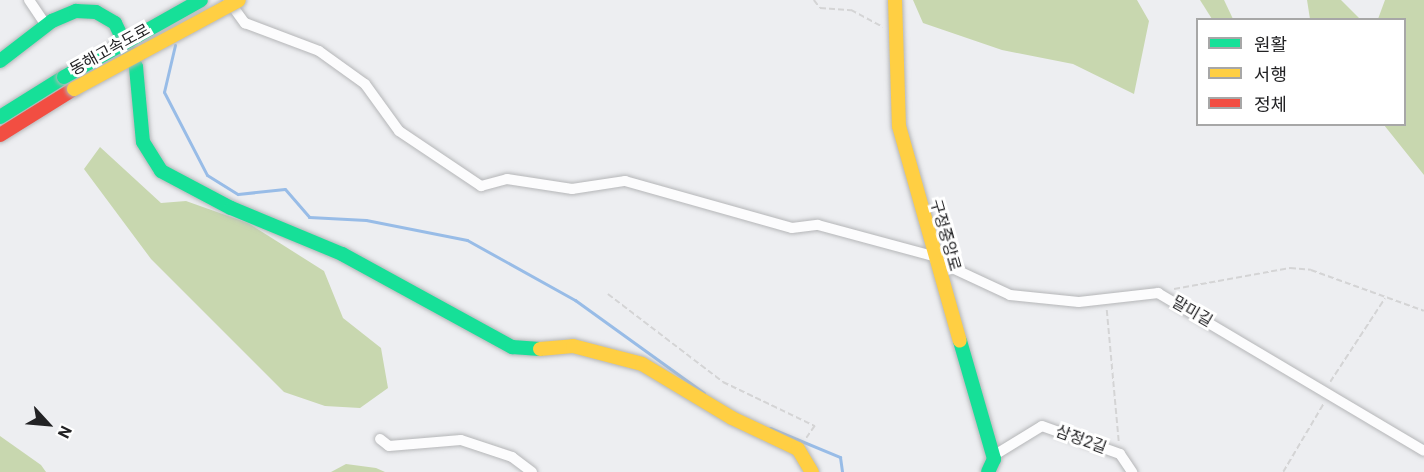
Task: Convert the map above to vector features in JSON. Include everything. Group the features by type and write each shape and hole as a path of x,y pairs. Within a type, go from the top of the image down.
{"main road":[{"name":"동해고속도로","path":"0,117 64,77 201,0"},
{"name":"동해고속도로","path":"0,135 74,88 239,0"},
{"name":"구정중앙로","path":"895,0 898,126 934,258 993,456"},
{"path":"0,62 46,25 76,10 96,12 115,23 135,67 143,142 161,171 239,212 342,254 512,347 525,351 573,346 642,364 732,418 798,449 812,472"},
{"path":"988,472 993,456"}],"street":[{"path":"29,0 46,25"},
{"name":"말미길","path":"228,0 245,23 319,51 365,84 399,131 481,186 507,179 572,189 626,181 792,228 818,225 934,258 1010,295 1106,300 1158,292 1424,451"},
{"name":"삼정2길","path":"993,456 1042,426 1120,454 1132,472"},
{"path":"380,439 389,446 461,440 512,457 532,472"}],"path":[{"path":"814,0 820,8 851,10 896,37"},
{"path":"1158,292 1290,268 1311,270 1424,311"},
{"path":"608,294 723,382 815,426 801,446"},
{"path":"1283,472 1327,392 1385,298"},
{"path":"1106,300 1120,454"}],"green space":[{"path":"913,0 1137,0 1149,21 1134,94 1073,64 1002,50 923,23"},
{"path":"1200,0 1224,0 1233,18 1211,18"},
{"path":"1307,0 1341,0 1359,18 1310,18"},
{"path":"1385,0 1424,0 1424,175 1385,126 1406,126 1406,18 1378,18"},
{"path":"100,147 161,203 186,201 248,223 324,271 343,318 381,348 388,388 360,408 325,406 284,392 151,259 84,169"},
{"path":"0,436 41,465 46,472 0,472"},
{"path":"346,464 376,468 385,472 331,472"}],"waterway":[{"path":"175,45 164,92 207,175 238,194 285,189 309,217 366,220 467,240 575,300 704,393"},
{"path":"770,428 840,457 842,472"}],"traffic: fast":[{"path":"64,77 201,0"},
{"path":"0,61 52,21 76,11 96,12 115,23 136,67 143,142 161,171 231,208 342,254 512,347 540,349"},
{"path":"0,117 64,77"},
{"path":"960,341 994,459 988,472"}],"traffic: slow":[{"path":"74,89 239,0"},
{"path":"895,0 899,126 960,341"},
{"path":"540,349 573,346 642,364 732,418 798,449 812,472"}],"traffic: jam":[{"path":"0,135 74,89"}]}
